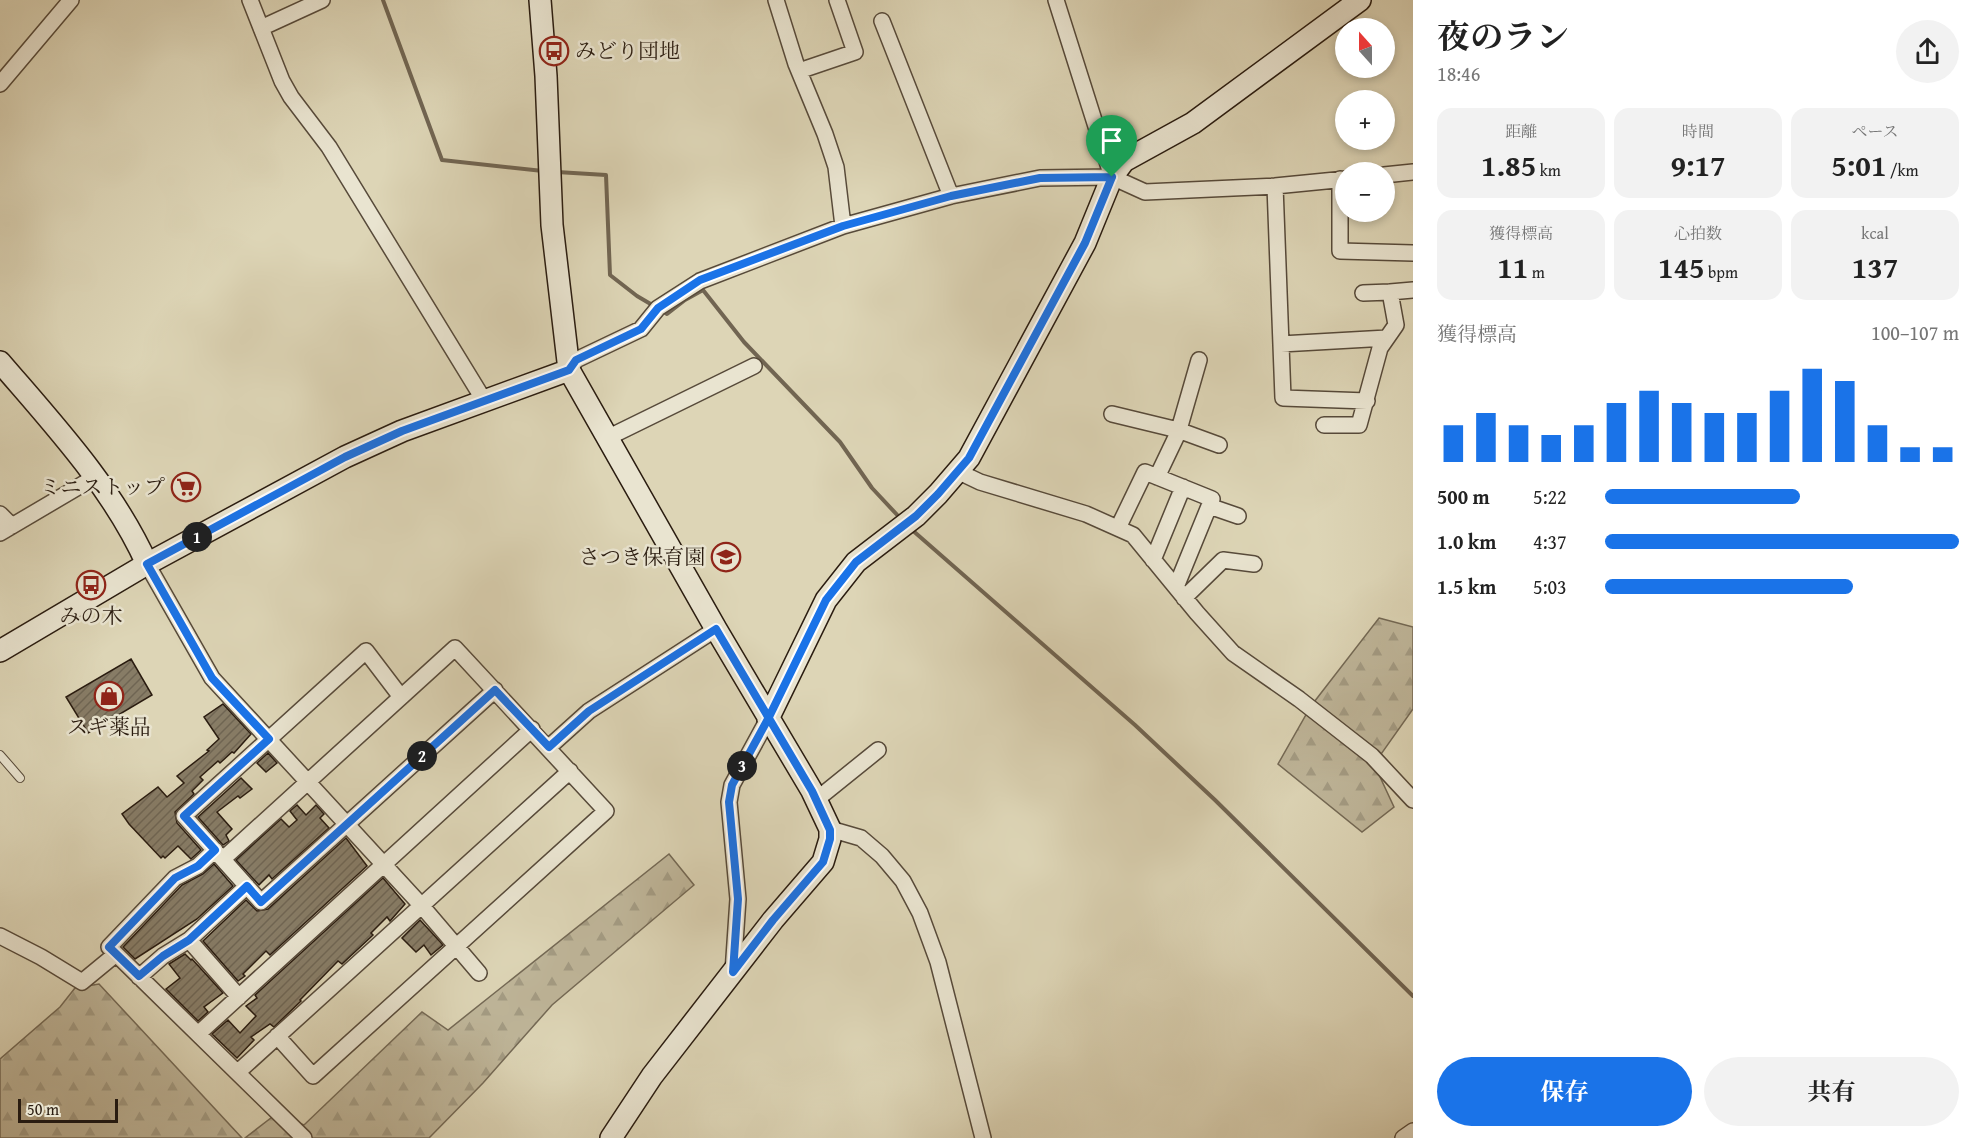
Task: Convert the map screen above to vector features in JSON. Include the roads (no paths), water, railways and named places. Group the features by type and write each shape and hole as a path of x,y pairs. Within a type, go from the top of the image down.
{"street":[{"path":"0,84 71,0"},
{"path":"250,0 282,81 291,97 329,147 485,402"},
{"path":"261,28 322,0"},
{"path":"540,0 546,76 552,225 569,370 816,800 830,830 830,839 823,862 773,920 652,1076 611,1138"},
{"path":"776,0 799,71 836,167 843,226"},
{"path":"799,71 855,52 837,0"},
{"path":"1056,0 1112,177"},
{"path":"733,972 738,899 729,802 732,785 768,719 826,600 856,562 916,516 969,458 1085,243 1112,177 1124,161 1193,123 1360,0"},
{"path":"882,21 951,196"},
{"path":"1395,174 1413,172"},
{"path":"0,651 147,564 345,457 402,431 569,370 576,360 641,329 658,308 700,280 843,226 951,196 1040,178 1112,177 1145,192 1275,186 1335,180"},
{"path":"1275,186 1283,398 1366,401"},
{"path":"1341,222 1340,251 1413,253"},
{"path":"1363,293 1413,290"},
{"path":"1324,425 1359,425 1380,348 1396,325 1390,292"},
{"path":"1281,345 1387,338"},
{"path":"1157,477 1178,430 1199,360"},
{"path":"0,362 68,441 95,477 135,539 212,678 421,905 479,973"},
{"path":"607,438 754,366"},
{"path":"1112,414 1178,430 1220,445"},
{"path":"957,471 980,482 1086,514 1133,535 1233,653 1299,699 1372,756 1413,800"},
{"path":"1118,528 1145,472 1212,499 1180,593"},
{"path":"0,514 6,530 95,477"},
{"path":"1153,560 1183,488"},
{"path":"1209,506 1238,516"},
{"path":"1180,593 1223,560 1254,564"},
{"path":"549,747 589,711 716,629"},
{"path":"277,1036 313,1076 606,811 455,648 307,782 219,855 175,878 109,947 304,1138"},
{"path":"401,697 366,651 184,816 261,902 495,690"},
{"path":"198,1034 532,729"},
{"path":"816,800 878,750"},
{"path":"238,1072 570,771"},
{"path":"830,830 861,838 882,856 903,881 920,913 938,962 983,1138"},
{"path":"139,976 163,956 189,940 247,886"},
{"path":"0,936 82,982 116,954"},
{"path":"189,940 239,997"},
{"path":"1403,1138 1413,1131"}],"lane":[{"path":"0,755 20,778"}],"waterway":[{"path":"383,0 442,160 543,171"},
{"path":"557,172 606,175 610,275 654,306"},
{"path":"660,310 667,314 703,290 744,342 840,442 872,488 901,519"},
{"path":"911,529 1135,725 1215,800 1413,996"}],"place":[{"name":"みどり団地","path":"554,51"},
{"name":"ミニストップ","path":"186,487"},
{"name":"さつき保育園","path":"726,557"},
{"name":"みの木","path":"91,585"},
{"name":"スギ薬品","path":"109,696"}]}
